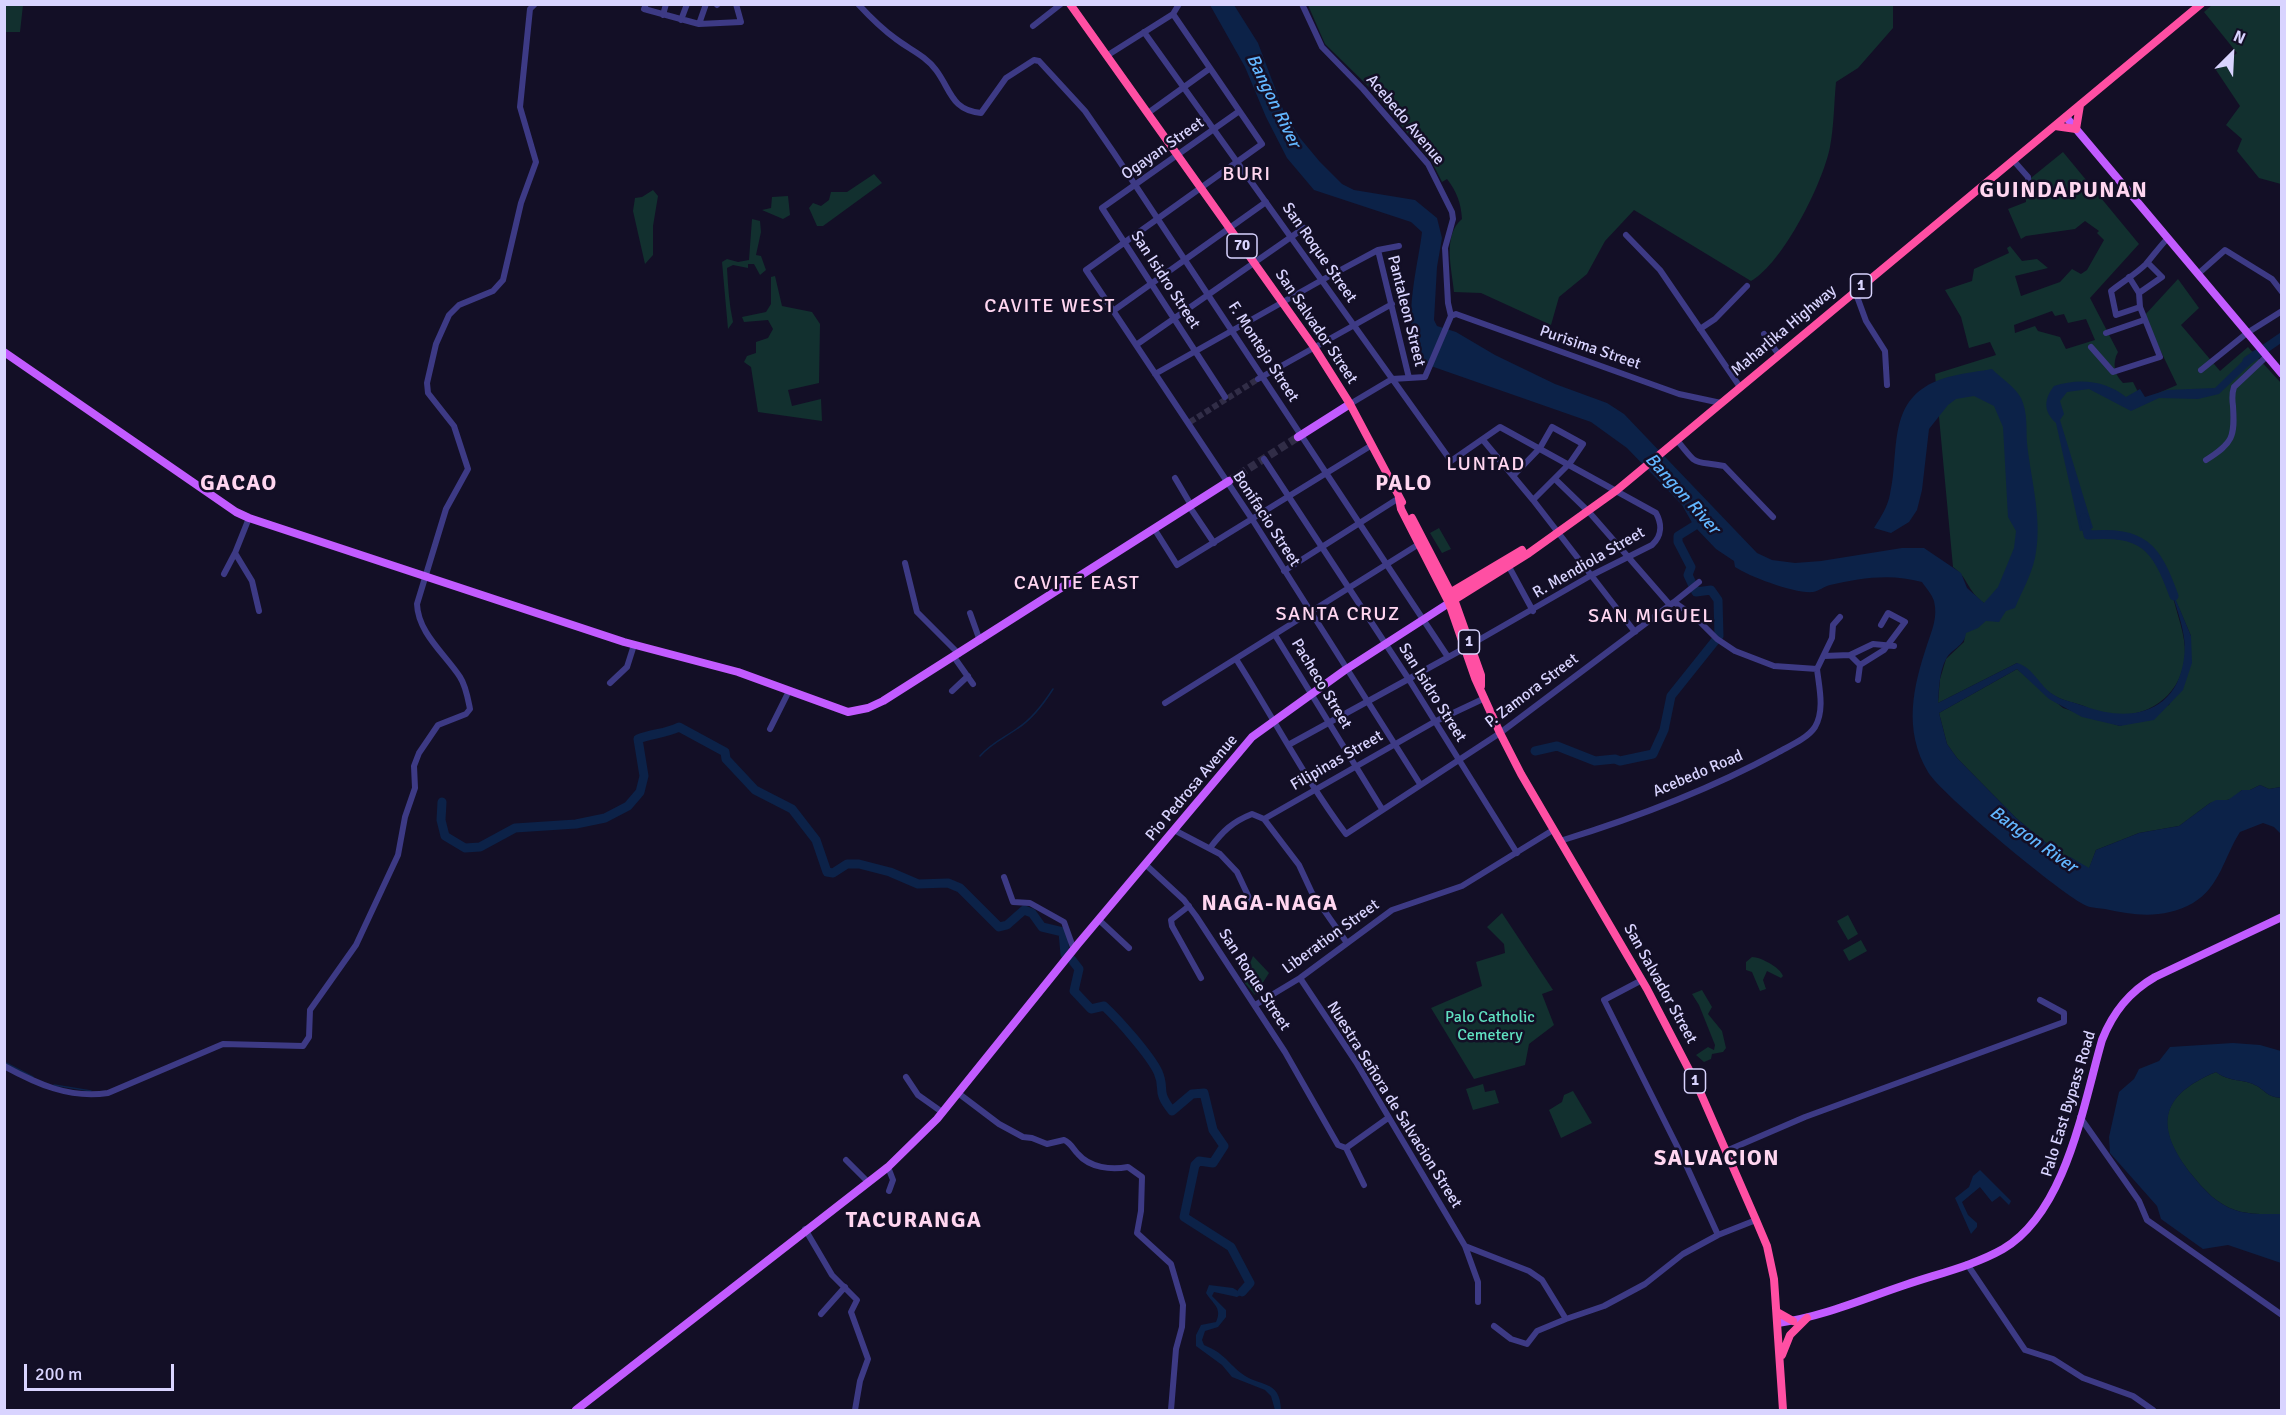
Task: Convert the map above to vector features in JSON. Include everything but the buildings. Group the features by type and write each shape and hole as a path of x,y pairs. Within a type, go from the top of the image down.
{"highway":[{"name":"San Salvador Street","path":"1070,4 1314,347 1350,404 1450,597 1467,647 1481,675 1480,686 1500,733 1553,830 1642,980 1690,1071 1767,1246 1774,1279 1777,1312"},
{"name":"Maharlika Highway","path":"1617,490 2201,4"},
{"path":"2055,126 2076,129 2080,105"},
{"name":"1","path":"1450,597 1589,512 1617,490"},
{"name":"San Salvador Street","path":"1399,498 1401,509 1419,544 1450,597"},
{"name":"1","path":"1450,597 1508,565 1557,532"},
{"path":"1777,1312 1793,1321"},
{"name":"1","path":"1777,1312 1783,1410"},
{"path":"1781,1358 1790,1335 1807,1318"}],"main road":[{"path":"2066,117 2282,374"},
{"path":"4,352 236,512 249,518 634,645 738,672 848,712 868,708 956,656 1228,482"},
{"path":"1299,436 1350,404"},
{"name":"Pio Pedrosa Avenue","path":"576,1410 805,1229 888,1167 942,1112 1252,737 1345,670 1423,620 1450,597"},
{"name":"Palo East Bypass Road","path":"1778,1323 1807,1318 1967,1264 2004,1248 2020,1236 2044,1209 2062,1176 2109,1020 2131,994 2155,977 2282,917"}],"street":[{"path":"4,1066 51,1089 92,1095 108,1093 223,1044 297,1046 306,1043 310,1010 356,945 398,855 415,788 414,766 419,753 438,725 458,718 470,709 462,678 440,652 417,612 417,604 446,509 468,469 454,426 428,393 427,383 436,344 449,315 459,305 493,291 503,280 521,203 535,170 536,162 520,107 530,9 535,4"},
{"path":"646,4 644,9 699,24 741,22 736,4"},
{"path":"663,15 666,4"},
{"path":"681,20 687,4"},
{"path":"699,24 706,4"},
{"name":"F. Montejo Street","path":"858,4 885,30 930,63 955,102 975,112 981,113 998,86 1013,72 1034,60 1039,61 1085,111 1186,259 1299,436 1328,472 1358,522 1448,657"},
{"path":"1033,26 1061,4"},
{"path":"1108,55 1173,14 1179,4"},
{"name":"Acebedo Avenue","path":"1302,4 1322,47 1363,89 1428,164 1444,194 1453,219 1445,248 1448,303 1451,316"},
{"path":"1124,242 1262,144 1173,14"},
{"name":"San Roque Street","path":"1144,32 1451,461 1483,440"},
{"path":"1148,113 1209,69"},
{"name":"Ogayan Street","path":"1102,208 1238,111"},
{"path":"2013,160 2028,177 2029,189"},
{"path":"1113,311 1266,202"},
{"name":"San Isidro Street","path":"1102,208 1225,397"},
{"path":"1136,345 1304,228"},
{"path":"1626,236 1660,270 1740,387"},
{"path":"2140,307 2116,315 2111,291 2148,263 2151,255 2168,238"},
{"name":"Bonifacio Street","path":"1124,242 1086,270 1228,482 1345,670 1420,784"},
{"path":"1155,374 1232,329 1378,250 1399,246"},
{"name":"Pantaleon Street","path":"1378,250 1409,378"},
{"path":"2198,274 2225,250 2271,279 2282,292"},
{"path":"2139,294 2162,277 2148,263"},
{"path":"2091,347 2113,372 2160,357 2144,320 2139,294 2129,277"},
{"path":"1700,329 1714,319 1747,286"},
{"path":"1855,291 1866,321 1885,351 1887,385"},
{"path":"1261,378 1392,304"},
{"path":"2201,370 2247,333 2282,311"},
{"name":"Purisima Street","path":"1451,316 1456,314 1679,394 1721,403"},
{"path":"1350,404 1392,379 1424,378 1451,316"},
{"path":"2106,333 2144,320"},
{"path":"1764,334 1779,355"},
{"path":"2206,460 2224,448 2231,439 2234,428 2234,387 2265,355"},
{"path":"1617,490 1500,427 1483,440 1514,476 1635,632"},
{"path":"1514,476 1540,448 1552,427 1583,444 1570,463 1533,500"},
{"path":"1677,440 1699,465 1724,466 1773,518"},
{"path":"1155,530 1177,565 1372,445"},
{"name":"San Isidro Street","path":"1264,459 1408,678 1517,853"},
{"path":"1174,478 1214,543"},
{"path":"1555,479 1589,512 1672,603 1735,651 1774,666 1817,669 1832,639 1833,625 1840,617"},
{"name":"R. Mendiola Street","path":"1290,744 1533,611 1590,576 1657,541 1660,520 1650,507 1617,490"},
{"path":"1284,571 1399,498"},
{"path":"224,574 249,518"},
{"path":"1165,703 1419,544"},
{"path":"235,553 252,581 259,611"},
{"path":"905,563 917,612 956,656 973,684"},
{"path":"1508,565 1533,611"},
{"name":"P. Zamora Street","path":"1314,790 1346,834 1500,733 1699,582"},
{"path":"970,613 980,641"},
{"path":"1860,665 1891,646 1905,622 1888,613 1881,625"},
{"name":"Pacheco Street","path":"1275,635 1382,809"},
{"path":"1824,656 1850,655 1873,644 1891,646"},
{"path":"610,683 627,668 634,645"},
{"path":"1850,655 1860,665"},
{"path":"1236,659 1290,744 1314,790"},
{"path":"1858,680 1860,665"},
{"name":"Acebedo Road","path":"1560,841 1713,786 1813,730 1819,719 1821,702 1817,669"},
{"path":"952,691 968,676"},
{"path":"770,729 789,691"},
{"name":"Filipinas Street","path":"1210,848 1227,826 1235,820 1252,814 1264,819 1434,722 1485,698"},
{"path":"1264,819 1299,865 1312,893 1347,943"},
{"name":"Liberation Street","path":"1255,1005 1300,978 1392,910 1462,886 1553,830"},
{"path":"1176,831 1210,848 1237,872 1252,904"},
{"name":"San Roque Street","path":"1145,864 1189,906 1255,1005 1338,1145 1346,1148 1364,1185"},
{"path":"1004,878 1013,902 1030,903 1064,922 1072,953"},
{"path":"1189,906 1171,920 1172,926 1201,978"},
{"path":"1099,920 1129,948"},
{"name":"Nuestra Señora de Salvacion Street","path":"1300,978 1356,1062 1465,1246 1478,1282 1478,1302"},
{"path":"1642,980 1604,1000 1682,1156 1718,1235"},
{"path":"1726,1150 1805,1117 2064,1022 2064,1013 2040,1000"},
{"path":"906,1077 918,1095 942,1112"},
{"path":"958,1093 1019,1136 1047,1144 1064,1140 1084,1161 1116,1169 1128,1167 1142,1177 1141,1210 1137,1233 1171,1263 1183,1305 1182,1327 1176,1349 1171,1410"},
{"path":"2079,1116 2139,1202 2147,1220 2282,1315"},
{"path":"1346,1148 1388,1118"},
{"path":"846,1160 868,1182"},
{"path":"888,1167 893,1180 889,1191"},
{"path":"1494,1326 1511,1339 1527,1344 1538,1331 1604,1306 1645,1284 1683,1254 1718,1235 1756,1220"},
{"path":"805,1229 832,1275 856,1300 851,1312 868,1359 860,1381 855,1410"},
{"path":"1465,1246 1529,1270 1542,1280 1566,1319"},
{"path":"1967,1264 2025,1350 2053,1359 2083,1378 2133,1396 2153,1410"},
{"path":"821,1314 845,1287"}],"green space":[{"path":"5,4 23,5 20,32 5,32"},
{"path":"1893,4 1893,28 1858,68 1836,82 1830,147 1819,181 1800,221 1776,258 1763,272 1751,281 1634,210 1605,241 1587,274 1559,297 1551,325 1481,293 1454,292 1450,244 1452,234 1462,219 1456,193 1447,179 1442,182 1432,162 1367,85 1325,44 1308,5"},
{"path":"2212,5 2281,5 2281,184 2259,178 2237,151 2242,139 2226,125 2240,106 2216,70 2237,53 2204,12"},
{"path":"2063,152 2139,244 2090,298 2118,352 2115,368 2118,376 2123,383 2133,382 2142,400 2177,385 2144,316 2178,279 2199,308 2181,325 2220,371 2248,347 2281,383 2281,787 2269,789 2260,785 2250,790 2242,790 2232,799 2210,803 2179,826 2139,833 2096,850 2089,869 2070,857 2062,856 2016,818 1957,758 1947,744 1939,713 2017,669 2063,708 2120,726 2169,705 2191,649 2191,636 2172,592 2184,639 2185,655 2176,685 2156,705 2128,714 2113,715 2096,711 2055,696 2017,663 1938,703 1940,679 1946,659 1964,642 1965,633 1984,603 1953,567 1935,374 1996,355 1990,342 1969,348 1961,317 1945,290 1972,281 1974,269 2009,253 2007,248 2010,246 2022,261 2037,259 2048,268 2015,276 2021,296 2060,282 2072,269 2081,274 2087,270 2104,240 2097,233 2099,231 2085,221 2075,229 2026,236 2021,239 2008,209 2026,202 2026,182","holes":["2052,311 2055,316 2064,314 2068,323 2086,319 2095,340 2066,349 2060,337 2038,331 2035,326 2015,333 2014,325"]},
{"path":"874,174 882,183 823,226 817,226 809,208 813,203 821,206 829,200 831,192 847,192"},
{"path":"653,190 658,196 653,226 653,255 645,264 633,211 635,198 642,197"},
{"path":"788,196 790,215 783,219 762,210 771,208 772,197"},
{"path":"752,219 760,221 761,232 756,255 761,256 766,270 760,275 754,264 748,264 748,268 733,265 727,268 733,322 728,329 722,262 727,259 738,262 749,260"},
{"path":"775,276 782,306 812,312 820,324 819,383 788,390 792,406 821,399 822,421 758,412 751,367 744,362 747,356 756,353 756,342 768,338 773,329 768,320 744,322 742,317 766,312 771,304 771,277"},
{"path":"1439,528 1451,549 1442,553 1430,533"},
{"name":"Palo Catholic Cemetery","path":"1502,913 1553,990 1542,994 1554,1025 1529,1044 1525,1065 1474,1079 1431,1008 1482,986 1476,962 1505,953 1504,944 1487,927"},
{"path":"1848,915 1858,934 1848,940 1837,921"},
{"path":"1861,940 1867,951 1849,961 1843,950"},
{"path":"1253,956 1269,973 1255,995 1243,981"},
{"path":"1752,957 1770,964 1783,976 1781,978 1767,971 1763,980 1766,989 1760,991 1752,972 1746,970 1746,962"},
{"path":"1702,990 1712,1007 1708,1014 1722,1031 1726,1048 1723,1052 1712,1054 1711,1059 1704,1062 1696,1055 1708,1047 1714,1050 1715,1045 1699,1005 1692,994"},
{"path":"2216,1072 2227,1078 2257,1086 2269,1095 2281,1098 2281,1214 2246,1213 2222,1204 2197,1181 2180,1158 2172,1142 2168,1128 2168,1115 2173,1103 2182,1092 2197,1081"},
{"path":"1483,1084 1485,1092 1495,1090 1499,1103 1473,1110 1466,1089"},
{"path":"1573,1091 1592,1123 1561,1138 1549,1110 1562,1102 1564,1095"}],"water":[{"name":"Bangon River","path":"1210,5 1234,5 1258,43 1284,112 1300,138 1342,184 1354,190 1415,200 1437,218 1442,238 1437,267 1434,320 1437,326 1456,332 1495,355 1555,384 1607,403 1624,414 1757,553 1772,560 1795,563 1821,561 1902,548 1924,548 1961,573 1967,588 1984,603 1998,587 2014,548 2016,531 2008,517 2003,427 1994,406 1974,396 1956,399 1948,405 1929,429 1922,490 1917,510 1909,522 1891,533 1874,528 1889,498 1900,421 1913,397 1925,387 1940,380 1992,369 2012,386 2021,398 2025,409 2038,529 2035,558 2015,608 2006,611 1999,622 1986,621 1978,628 1966,633 1963,641 1946,659 1941,675 1938,703 2017,663 2028,669 2049,691 2065,700 2118,714 2148,709 2161,702 2172,692 2180,677 2184,658 2183,631 2170,586 2191,636 2192,663 2183,690 2154,720 2120,726 2082,717 2049,699 2017,669 1939,713 1947,744 1957,758 2016,818 2062,856 2070,857 2089,868 2096,850 2139,833 2179,826 2210,803 2216,800 2228,800 2242,790 2250,790 2260,785 2269,789 2281,787 2281,834 2274,827 2263,823 2240,832 2221,871 2209,889 2193,903 2171,912 2150,915 2089,907 2054,884 2003,843 1937,783 1920,756 1915,740 1913,708 1918,677 1935,618 1933,598 1922,582 1899,578 1864,579 1841,582 1805,592 1785,588 1751,575 1735,567 1734,561 1716,549 1694,526 1682,505 1627,448 1591,422 1428,365 1413,337 1411,320 1422,232 1411,222 1314,190 1287,158 1266,117 1245,67"},
{"path":"2253,351 2258,357 2219,394 2198,399 2159,398 2131,411 2089,389 2067,392 2060,401 2064,414 2060,420 2093,528 2080,531 2056,423 2046,405 2054,386 2082,381 2092,382 2109,387 2126,397 2140,389 2145,397 2167,390 2215,388"},
{"path":"2233,1043 2260,1045 2281,1051 2281,1098 2269,1095 2252,1084 2227,1078 2216,1072 2197,1081 2173,1103 2168,1115 2168,1128 2180,1158 2197,1181 2217,1200 2240,1212 2281,1214 2281,1263 2228,1245 2203,1249 2161,1219 2157,1206 2110,1153 2109,1137 2119,1092 2134,1079 2139,1069 2159,1061 2170,1047"},
{"path":"1980,1170 2011,1201 2009,1205 2000,1196 1992,1202 1980,1187 1962,1202 1968,1215 1977,1223 1977,1227 1971,1234 1955,1198 1969,1187 1973,1176"},
{"path":"1247,1281 1253,1284 1251,1289 1237,1297 1214,1292 1212,1296 1226,1310 1226,1317 1218,1327 1205,1331 1202,1340 1204,1345 1221,1354 1248,1378 1273,1388 1280,1400 1281,1410 1275,1410 1271,1396 1265,1390 1232,1377 1222,1365 1196,1346 1196,1335 1201,1325 1216,1322 1218,1317 1216,1306 1206,1293 1209,1285 1233,1288 1238,1291"}],"waterway":[{"path":"2247,361 2282,337"},
{"path":"2084,518 2088,535 2122,536 2135,539 2145,545 2161,565 2174,596"},
{"name":"Bangon River","path":"1535,751 1557,746 1595,761 1615,759 1620,761 1653,754 1664,730 1671,696 1719,636 1718,600 1711,590 1696,592 1688,575 1691,567 1678,542 1678,536 1694,526"},
{"path":"980,756 1028,720 1053,689"},
{"path":"442,802 441,820 445,836 465,848 480,847 515,828 576,824 605,818 628,806 640,792 644,776 638,739 679,727 725,752 726,759 755,790 792,809 816,840 827,872 833,873 847,864 859,864 890,872 918,884 948,883 960,888 999,927 1007,925 1024,910 1032,913 1042,927 1063,932 1065,954"},
{"path":"1072,960 1079,969 1074,991 1091,1009 1104,1006 1141,1047 1158,1072 1162,1094 1172,1111 1192,1094 1204,1093 1213,1130 1224,1146 1213,1163 1199,1161 1195,1165 1184,1217 1231,1247 1250,1283 1242,1292"},
{"path":"4,1062 33,1077"},
{"path":"54,1085 91,1091"}],"tunnel":[{"path":"1190,422 1258,379"},
{"path":"1229,481 1298,437"}],"district":[{"name":"BURI","path":"1247,175"},
{"name":"GUINDAPUNAN","path":"2064,191"},
{"name":"CAVITE WEST","path":"1050,307"},
{"name":"LUNTAD","path":"1486,465"},
{"name":"GACAO","path":"239,484"},
{"name":"PALO","path":"1404,484"},
{"name":"CAVITE EAST","path":"1077,584"},
{"name":"SANTA CRUZ","path":"1338,615"},
{"name":"SAN MIGUEL","path":"1651,617"},
{"name":"NAGA-NAGA","path":"1270,904"},
{"name":"SALVACION","path":"1717,1159"},
{"name":"TACURANGA","path":"914,1221"}]}
